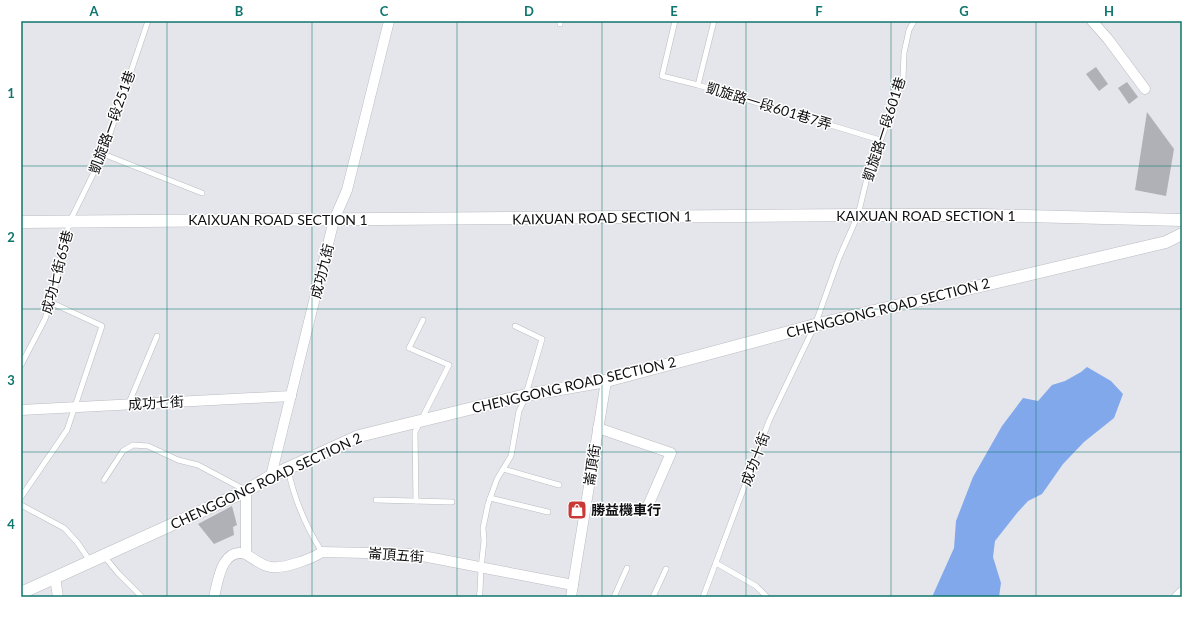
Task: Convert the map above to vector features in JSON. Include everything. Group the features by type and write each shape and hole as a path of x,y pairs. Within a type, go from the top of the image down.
{"street":[{"name":"成功九街","path":"271,476 334,220 347,190 389,21"},
{"path":"1092,21 1145,89"},
{"name":"KAIXUAN ROAD SECTION 1","path":"21,222 858,215 983,215 1182,220"},
{"name":"CHENGGONG ROAD SECTION 2","path":"21,593 246,491 271,476 359,436 526,395 606,380 815,325 1166,242 1182,234"},
{"name":"崙頂街","path":"571,597 606,380"},
{"name":"成功七街","path":"21,410 291,396"},
{"path":"598,428 671,453 647,508"},
{"path":"214,597 220,571 228,556 240,552 246,554 246,491"},
{"name":"崙頂五街","path":"246,554 261,564 272,567 294,564 313,558 322,552 412,554 573,586"},
{"path":"55,577 58,597"},
{"path":"1177,597 1182,592"}],"lane":[{"name":"凱旋路一段251巷","path":"70,222 103,154 148,21"},
{"path":"675,21 662,76 698,85"},
{"name":"凱旋路一段601巷7弄","path":"714,21 698,85 880,140"},
{"name":"凱旋路一段601巷","path":"815,325 839,258 858,215 867,178 903,79 904,53 909,30 914,21"},
{"path":"103,154 202,193"},
{"name":"成功七街65巷","path":"21,365 45,319 55,287 63,245 70,222"},
{"path":"21,497 67,430 102,326 50,302"},
{"path":"416,501 415,432 449,365 409,348 423,320"},
{"name":"成功十街","path":"703,597 769,421 815,325"},
{"path":"479,597 484,541 483,528 490,498 497,479 511,456 519,411 526,395 542,339 514,326"},
{"path":"128,405 158,336"},
{"path":"104,480 123,450 133,445 148,446 178,460 198,465 246,491"},
{"path":"288,468 291,486 310,533 322,552"},
{"path":"503,469 559,485"},
{"path":"490,498 548,512"},
{"path":"376,500 452,502"},
{"path":"21,505 64,528 77,542 90,561"},
{"path":"103,555 118,573 142,597"},
{"path":"716,563 756,586 766,596"},
{"path":"614,597 627,568"},
{"path":"653,597 666,569"}],"water":[{"path":"1087,367 1111,381 1123,394 1114,418 1084,442 1063,464 1042,494 1028,501 995,541 993,557 1001,583 999,597 932,597 954,548 956,521 973,477 1002,426 1023,398 1038,401 1052,385 1065,381"}],"building":[{"path":"1096,67 1108,84 1099,91 1086,74"},
{"path":"1127,82 1138,97 1129,104 1118,88"},
{"path":"1147,112 1174,149 1166,196 1135,190"},
{"path":"232,506 237,525 233,527 234,535 214,544 198,524"}],"place":[{"name":"勝益機車行","path":"577,510"}]}
